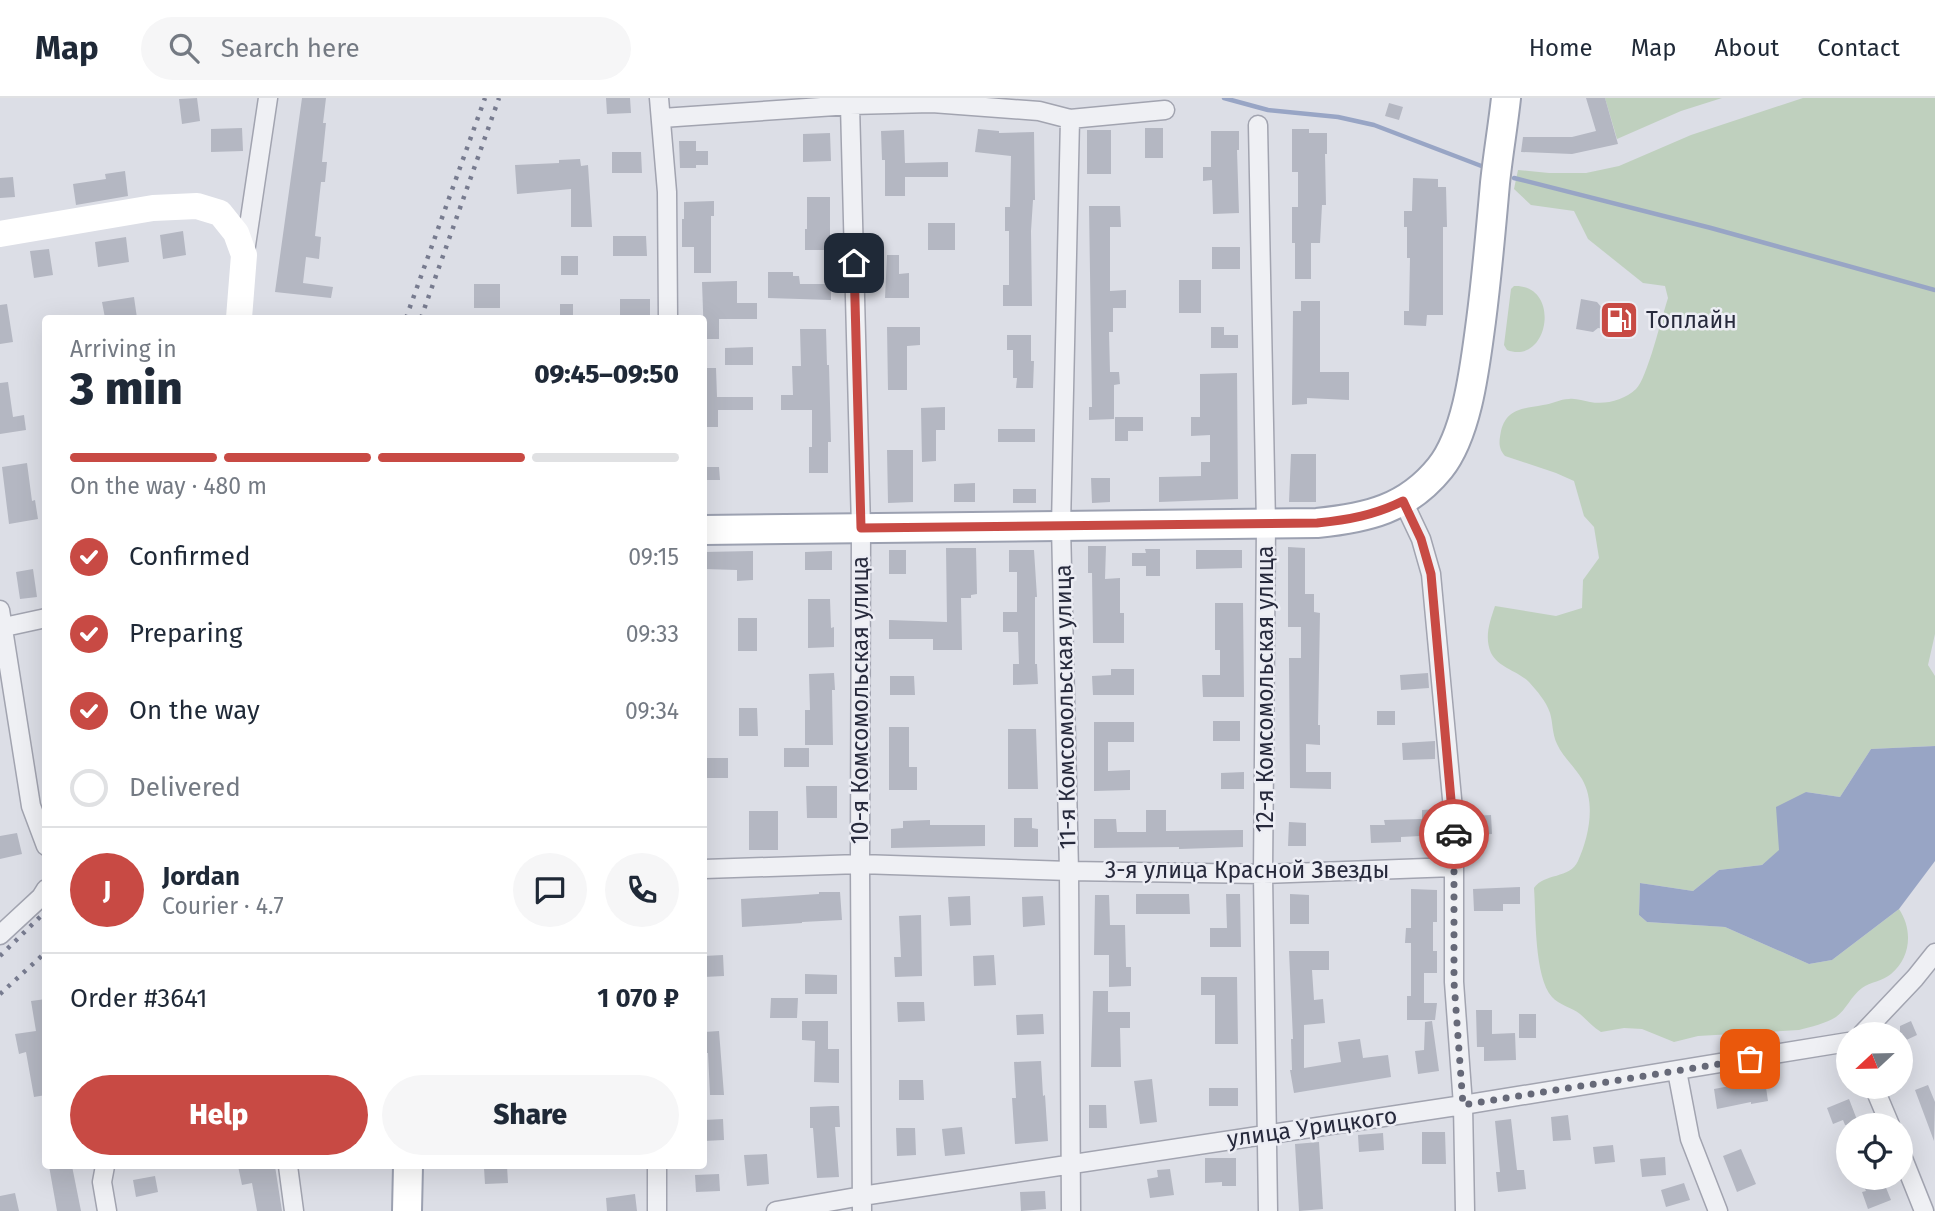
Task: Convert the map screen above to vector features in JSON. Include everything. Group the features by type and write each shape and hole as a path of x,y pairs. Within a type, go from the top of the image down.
{"main road":[{"path":"707,530 1317,523 1377,513 1403,501 1422,487 1441,467 1455,443 1465,411 1477,351 1506,98"},
{"path":"0,234 153,208 197,206 220,213 236,233 244,255 239,315"},
{"path":"407,1211 408,1169"}],"street":[{"path":"244,255 268,98"},
{"path":"659,98 667,192 668,315"},
{"path":"662,118 850,105 932,103 1039,111 1070,118 1165,110"},
{"name":"10-я Комсомольская улица","path":"850,105 861,528 862,1203"},
{"name":"11-я Комсомольская улица","path":"1070,118 1061,526 1069,871 1071,1211"},
{"name":"12-я Комсомольская улица","path":"1258,125 1266,524 1264,874 1268,1211"},
{"path":"220,213 240,203 254,186"},
{"path":"1403,501 1421,539 1431,574 1454,820 1454,982 1463,1105 1465,1211"},
{"path":"42,618 1,622 30,806 42,836"},
{"name":"3-я улица Красной Звезды","path":"707,869 860,864 1264,874 1454,867"},
{"path":"0,935 42,895"},
{"path":"1873,1022 1935,953"},
{"name":"улица Урицкого","path":"776,1211 862,1203 1071,1164 1463,1105 1836,1044"},
{"path":"1677,1071 1690,1139 1718,1211"},
{"path":"104,1169 102,1182 107,1211"},
{"path":"288,1169 294,1211"},
{"path":"657,1169 657,1211"},
{"path":"1913,1184 1924,1211"}],"green space":[{"path":"1605,98 1722,98 1681,111 1617,139"},
{"path":"1803,98 1935,98 1935,634 1928,665 1935,676 1935,746 1871,749 1840,797 1806,792 1779,851 1762,865 1719,870 1693,891 1640,883 1639,915 1647,922 1725,927 1809,964 1832,960 1899,909 1906,926 1908,943 1903,960 1891,974 1862,988 1836,1017 1804,1029 1698,1036 1674,1042 1642,1029 1624,1028 1601,1032 1580,1014 1558,1002 1546,988 1539,961 1536,929 1534,888 1544,880 1569,871 1582,852 1590,809 1586,788 1557,744 1544,700 1529,682 1494,658 1488,635 1495,606 1556,616 1582,608 1583,580 1599,558 1594,527 1584,516 1574,481 1505,456 1500,447 1500,438 1507,418 1517,411 1566,399 1608,402 1620,399 1636,389 1649,361 1668,298 1665,286 1643,283 1588,239 1574,211 1531,205 1514,189 1518,170 1586,173 1619,166 1691,135"},
{"path":"1514,286 1529,289 1539,297 1544,310 1540,336 1533,346 1521,352 1507,350 1504,345 1511,289"}],"water":[{"path":"1935,746 1935,861 1899,909 1832,960 1809,964 1725,927 1647,922 1639,915 1640,883 1693,891 1719,870 1762,865 1779,850 1776,807 1806,792 1840,797 1871,749"}],"building":[{"path":"197,98 200,121 182,124 179,99"},
{"path":"302,98 326,98 322,162 327,162 325,182 321,182 315,236 321,237 319,259 306,257 303,283 333,287 331,298 275,292"},
{"path":"606,98 630,98 631,113 607,114"},
{"path":"1586,98 1605,98 1618,144 1572,154 1521,152 1523,137 1572,137 1596,131"},
{"path":"1389,103 1403,107 1399,120 1385,116"},
{"path":"242,128 243,151 211,152 211,129"},
{"path":"1145,128 1163,128 1163,158 1145,158"},
{"path":"978,129 999,133 1034,132 1032,306 1003,306 1003,285 1009,285 1009,231 1005,231 1005,207 1010,207 1011,156 975,152"},
{"path":"1292,129 1327,133 1326,205 1322,205 1320,243 1311,243 1311,279 1295,279 1292,207 1298,207 1298,172 1292,172"},
{"path":"904,130 905,163 948,162 948,177 905,177 905,196 885,196 885,160 882,160 881,131"},
{"path":"1087,130 1111,130 1111,174 1087,174"},
{"path":"1211,131 1239,131 1239,213 1213,214 1212,180 1203,181 1203,167 1211,167"},
{"path":"830,133 831,161 803,162 803,134"},
{"path":"679,141 696,141 696,151 708,151 708,165 680,168"},
{"path":"612,152 641,152 642,173 612,173"},
{"path":"580,159 581,166 588,165 592,227 571,227 571,189 517,194 515,165"},
{"path":"125,171 128,196 76,205 73,184 106,179 105,174"},
{"path":"13,177 15,197 0,198 0,178"},
{"path":"1413,178 1438,179 1438,187 1446,187 1443,315 1427,315 1426,326 1404,325 1404,311 1409,311 1410,258 1407,258 1404,211 1412,211"},
{"path":"807,197 830,197 830,250 805,250"},
{"path":"714,201 714,216 711,216 711,273 694,273 694,247 682,247 684,202"},
{"path":"1089,206 1120,206 1121,227 1110,227 1110,291 1126,290 1126,308 1113,308 1113,332 1109,332 1110,372 1119,372 1120,384 1114,385 1114,419 1089,420 1089,407 1092,407"},
{"path":"928,223 955,223 955,250 928,250"},
{"path":"183,231 186,255 163,259 160,235"},
{"path":"613,236 646,236 647,256 613,256"},
{"path":"126,237 129,262 98,267 95,242"},
{"path":"1212,247 1240,247 1240,269 1212,269"},
{"path":"49,249 53,275 34,278 30,251"},
{"path":"887,255 899,255 899,274 909,273 909,298 885,298"},
{"path":"561,256 578,256 578,275 561,275"},
{"path":"768,272 793,272 793,276 799,276 800,284 831,284 831,300 768,298"},
{"path":"1179,280 1201,280 1201,313 1179,313"},
{"path":"737,281 737,303 757,303 757,319 719,319 719,339 707,339 702,282"},
{"path":"474,284 500,284 500,308 474,308"},
{"path":"134,297 137,315 104,315 102,302"},
{"path":"620,299 650,299 650,315 620,315"},
{"path":"1581,299 1597,302 1602,308 1628,312 1625,332 1598,328 1593,332 1576,329"},
{"path":"1301,301 1320,301 1320,372 1349,372 1349,400 1307,398 1307,404 1292,405 1293,311 1301,311"},
{"path":"7,304 13,342 0,344 0,305"},
{"path":"560,304 573,304 573,315 560,315"},
{"path":"887,327 920,327 920,345 907,346 907,390 888,390"},
{"path":"1211,327 1224,327 1224,335 1238,335 1238,348 1211,348"},
{"path":"800,329 826,329 831,442 828,442 828,473 809,473 812,410 781,410 781,395 793,395 792,366 801,366"},
{"path":"1007,335 1031,335 1033,388 1016,388 1017,378 1013,378 1013,350 1007,350"},
{"path":"753,347 753,365 725,365 725,348"},
{"path":"707,368 716,368 717,397 753,397 753,410 718,410 718,427 707,427"},
{"path":"1237,373 1238,499 1159,502 1159,477 1201,476 1201,462 1210,462 1210,435 1191,436 1191,417 1200,417 1200,374"},
{"path":"8,382 13,417 24,415 26,430 0,434 0,383"},
{"path":"945,407 945,430 936,430 936,461 922,462 921,408"},
{"path":"1115,417 1143,417 1143,431 1128,431 1128,441 1115,441"},
{"path":"998,429 1035,429 1035,442 998,442"},
{"path":"887,450 913,450 913,502 888,503"},
{"path":"1291,454 1316,454 1316,502 1289,502"},
{"path":"27,463 32,501 35,500 38,519 9,524 2,467"},
{"path":"707,467 719,467 720,480 707,480"},
{"path":"1091,478 1110,478 1110,502 1092,503"},
{"path":"975,483 975,502 954,502 954,484"},
{"path":"1013,489 1036,489 1036,503 1013,503"},
{"path":"1088,546 1106,546 1105,579 1120,578 1120,613 1124,613 1124,643 1093,643 1092,573 1088,573"},
{"path":"1288,547 1305,548 1305,594 1314,594 1314,612 1320,613 1320,745 1306,744 1306,772 1331,772 1331,789 1290,788 1289,658 1301,658 1301,627 1288,627"},
{"path":"946,548 976,548 977,594 971,595 971,598 961,598 962,650 933,650 933,639 889,639 889,620 947,622"},
{"path":"1145,549 1160,549 1160,576 1146,576 1146,566 1132,566 1132,553 1146,553"},
{"path":"889,550 906,550 906,574 889,574"},
{"path":"1009,550 1034,550 1037,597 1035,664 1038,684 1013,685 1013,664 1019,664 1018,632 1003,632 1003,612 1017,612 1017,572 1009,572"},
{"path":"1196,550 1242,550 1242,568 1196,569"},
{"path":"753,551 753,580 737,581 737,570 707,569 707,552"},
{"path":"832,551 832,570 805,570 805,552"},
{"path":"33,569 37,597 20,599 16,572"},
{"path":"808,599 830,599 834,647 808,648"},
{"path":"1215,603 1243,603 1244,697 1203,697 1202,675 1220,675 1220,650 1215,650"},
{"path":"738,618 757,618 757,651 738,651"},
{"path":"1111,669 1134,669 1134,695 1093,695 1092,676 1111,675"},
{"path":"834,673 833,745 805,745 805,710 810,710 809,674"},
{"path":"1428,673 1429,688 1401,690 1400,675"},
{"path":"890,676 914,676 915,695 890,695"},
{"path":"739,708 757,708 758,736 739,736"},
{"path":"1377,711 1395,711 1395,725 1377,725"},
{"path":"1213,721 1240,721 1240,741 1213,741"},
{"path":"1094,722 1134,722 1134,742 1108,742 1108,771 1130,770 1130,790 1094,791"},
{"path":"889,727 909,727 909,767 917,767 917,790 889,790"},
{"path":"1008,729 1036,729 1038,789 1008,789"},
{"path":"1435,741 1435,759 1403,760 1402,743"},
{"path":"784,748 809,748 809,767 784,767"},
{"path":"707,758 728,758 728,778 707,778"},
{"path":"1244,772 1244,789 1221,789 1221,773"},
{"path":"806,786 837,786 837,818 807,818"},
{"path":"1439,809 1440,835 1401,837 1401,842 1371,843 1370,825 1385,825 1384,820 1422,819 1422,810"},
{"path":"1146,810 1166,810 1166,831 1243,830 1243,847 1094,848 1094,819 1116,819 1117,832 1146,832"},
{"path":"749,811 778,811 778,850 749,850"},
{"path":"1491,815 1492,834 1473,835 1472,816"},
{"path":"1014,818 1032,818 1032,828 1038,829 1038,847 1014,847"},
{"path":"930,820 930,825 985,825 985,846 891,848 891,829 903,828 903,821"},
{"path":"1289,822 1306,823 1306,846 1288,846"},
{"path":"17,833 22,854 0,859 0,836"},
{"path":"1520,887 1520,904 1503,904 1503,911 1474,911 1473,889"},
{"path":"1411,889 1437,890 1433,951 1437,951 1437,973 1424,973 1424,1003 1437,1003 1435,1020 1407,1020 1407,996 1411,996 1411,943 1405,943 1406,928 1411,928"},
{"path":"840,892 842,920 742,927 741,899"},
{"path":"1136,894 1189,894 1190,914 1136,914"},
{"path":"1226,894 1240,894 1241,947 1210,947 1210,928 1227,928"},
{"path":"1290,894 1309,895 1309,924 1290,924"},
{"path":"1095,895 1109,895 1110,925 1125,925 1126,967 1131,967 1131,986 1109,987 1109,955 1094,955"},
{"path":"970,896 971,925 950,926 948,897"},
{"path":"1043,896 1045,925 1023,927 1022,897"},
{"path":"921,915 922,976 895,977 894,957 901,957 899,916"},
{"path":"1289,951 1329,951 1329,970 1312,970 1314,1000 1323,999 1325,1023 1304,1025 1304,1068 1341,1062 1338,1042 1360,1039 1363,1058 1388,1055 1391,1077 1294,1093 1290,1070 1293,1039"},
{"path":"723,955 724,976 707,977 707,956"},
{"path":"994,955 996,985 974,986 973,956"},
{"path":"805,974 837,975 837,994 805,994"},
{"path":"1201,977 1237,977 1238,1044 1215,1044 1215,995 1201,995"},
{"path":"1093,991 1108,991 1108,1012 1130,1012 1130,1028 1120,1028 1121,1067 1091,1067"},
{"path":"771,998 798,998 797,1018 770,1018"},
{"path":"42,1000 42,1096 34,1097 26,1052 19,1054 15,1034 36,1031 31,1001"},
{"path":"897,1002 924,1002 925,1021 898,1022"},
{"path":"1476,1010 1492,1010 1492,1034 1515,1033 1516,1060 1484,1061 1484,1047 1477,1047"},
{"path":"1043,1014 1044,1034 1017,1035 1016,1015"},
{"path":"1519,1014 1536,1014 1536,1038 1519,1038"},
{"path":"802,1021 828,1021 828,1049 839,1049 839,1083 814,1082 815,1041 802,1040"},
{"path":"1432,1021 1439,1071 1418,1074 1415,1051 1424,1050 1425,1022"},
{"path":"719,1031 724,1095 710,1095 707,1032"},
{"path":"1041,1061 1048,1141 1015,1144 1012,1098 1016,1098 1014,1062"},
{"path":"1152,1079 1157,1122 1140,1124 1134,1081"},
{"path":"899,1080 923,1080 924,1100 899,1100"},
{"path":"1765,1081 1768,1101 1717,1109 1714,1089"},
{"path":"1928,1085 1935,1102 1934,1141 1915,1090"},
{"path":"1209,1088 1238,1088 1238,1106 1209,1106"},
{"path":"1849,1099 1854,1113 1836,1113 1836,1123 1833,1124 1827,1108"},
{"path":"1089,1105 1106,1105 1107,1128 1089,1128"},
{"path":"839,1106 840,1127 835,1127 839,1177 817,1178 810,1107"},
{"path":"1568,1115 1571,1140 1553,1141 1551,1117"},
{"path":"723,1119 724,1140 707,1141 707,1120"},
{"path":"1511,1119 1517,1170 1524,1170 1526,1189 1498,1192 1496,1172 1500,1172 1495,1121"},
{"path":"962,1127 965,1154 945,1156 942,1129"},
{"path":"896,1128 915,1128 916,1155 897,1156"},
{"path":"1422,1132 1445,1132 1446,1164 1422,1164"},
{"path":"1383,1133 1384,1150 1359,1152 1358,1135"},
{"path":"1319,1142 1323,1209 1299,1211 1295,1144"},
{"path":"1613,1145 1615,1162 1595,1164 1593,1147"},
{"path":"1741,1149 1756,1184 1737,1192 1723,1156"},
{"path":"767,1154 769,1184 747,1186 744,1155"},
{"path":"1665,1157 1666,1175 1642,1177 1640,1159"},
{"path":"1205,1158 1236,1158 1236,1186 1222,1186 1222,1182 1205,1183"},
{"path":"50,1169 73,1169 81,1211 57,1211"},
{"path":"239,1169 275,1169 282,1211 257,1211 252,1183 242,1185"},
{"path":"484,1169 507,1169 508,1183 485,1184"},
{"path":"1170,1169 1174,1195 1150,1198 1147,1179 1158,1177 1157,1170"},
{"path":"719,1174 720,1191 696,1192 695,1175"},
{"path":"155,1176 158,1192 136,1197 133,1180"},
{"path":"1684,1183 1690,1200 1666,1207 1661,1190"},
{"path":"1887,1190 1891,1200 1868,1209 1862,1192"},
{"path":"1045,1191 1046,1209 1021,1211 1020,1192"},
{"path":"15,1193 19,1211 0,1211 0,1196"},
{"path":"635,1194 637,1211 607,1211 606,1198"}],"waterway":[{"path":"1224,98 1268,110 1338,117 1374,125 1484,167"},
{"path":"1514,178 1711,228 1935,290"}],"railway":[{"path":"407,315 485,98"},
{"path":"422,315 499,98"},
{"path":"0,956 42,915"},
{"path":"0,994 42,956"}],"way so far":[{"path":"1454,834 1454,982 1463,1105 1750,1059"}],"place":[{"name":"Топлайн","path":"1619,320"}],"route":[{"path":"854,263 861,528 1317,523 1377,513 1403,501 1421,539 1431,574 1454,834"}]}
